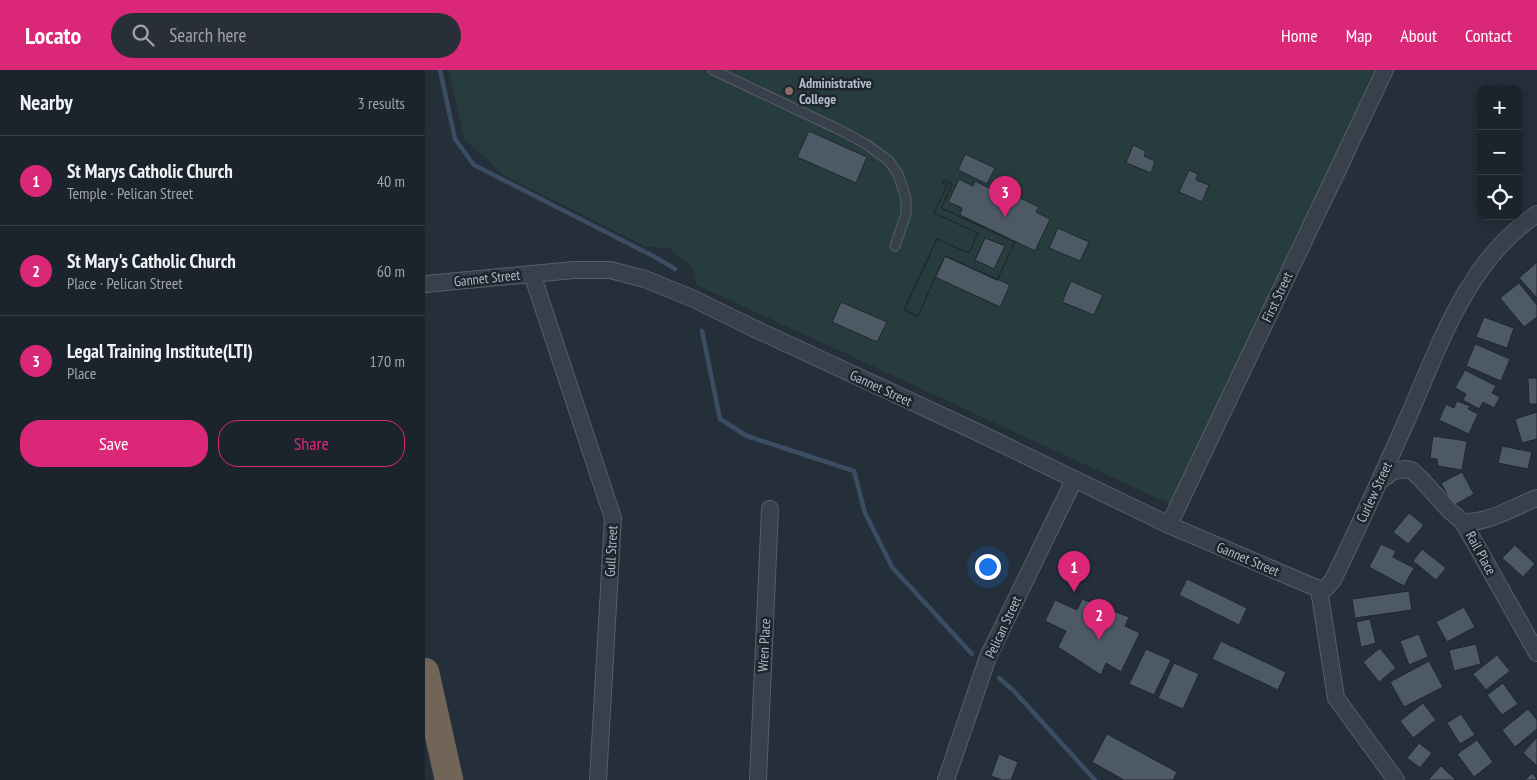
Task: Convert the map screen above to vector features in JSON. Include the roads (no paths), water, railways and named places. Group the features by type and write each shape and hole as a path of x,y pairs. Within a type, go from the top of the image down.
{"highway":[{"path":"425,672 449,780"}],"street":[{"name":"First Street","path":"1169,525 1385,70"},
{"name":"Curlew Street","path":"1319,589 1326,588 1333,580 1380,481 1452,317 1471,282 1495,250 1519,226 1537,214"},
{"name":"Gannet Street","path":"425,284 573,270 610,270 645,279 694,299 1169,525 1319,589"},
{"name":"Gull Street","path":"533,274 613,518 598,780"},
{"name":"Rail Place","path":"1380,481 1393,471 1406,468 1411,470 1463,522 1537,653"},
{"name":"Pelican Street","path":"946,780 988,656 1074,480"},
{"path":"1463,522 1479,521 1496,516 1537,498"},
{"name":"Wren Place","path":"758,780 770,509"},
{"path":"1319,589 1336,698 1396,780"}],"lane":[{"path":"713,70 840,130 866,144 889,161 897,174 907,198 906,214 895,246"}],"waterway":[{"path":"440,70 455,139 474,165 675,269"},
{"path":"702,331 720,419 747,436 854,471 865,513 892,567 972,654"},
{"path":"999,678 1013,690 1095,780"}],"place":[{"name":"Administrative College","path":"789,91"},
{"name":"Legal Training Institute(LTI)","path":"1005,217"},
{"name":"St Marys Catholic Church","path":"1074,592"},
{"name":"St Mary's Catholic Church","path":"1099,640"}]}
